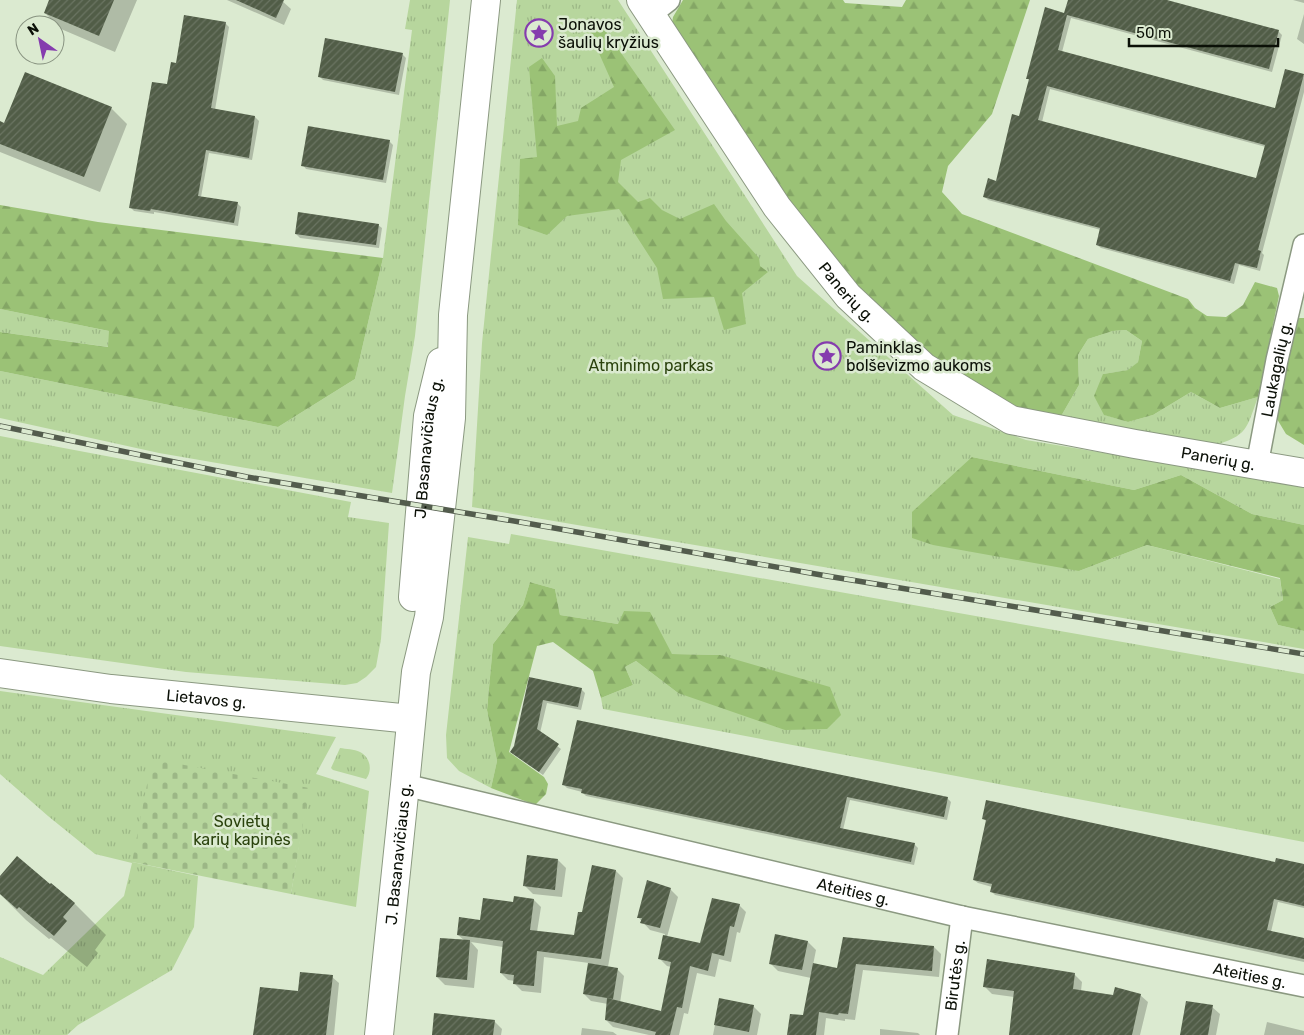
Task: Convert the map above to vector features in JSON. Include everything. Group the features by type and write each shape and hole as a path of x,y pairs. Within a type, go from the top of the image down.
{"main road":[{"name":"J. Basanavičiaus g.","path":"379,1035 416,672 429,617 451,418 453,315 486,0"},
{"name":"Panerių g.","path":"654,5 777,208 848,296 924,368 1011,420 1304,473"},
{"name":"Lietavos g.","path":"0,673 111,689 411,719"}],"street":[{"name":"Laukagalių g.","path":"1257,465 1277,360 1304,245"},
{"name":"Ateities g.","path":"405,785 962,917 1304,986"},
{"name":"Birutės g.","path":"947,1035 962,917"}],"green space":[{"path":"410,0 450,0 415,336 392,493 159,453 0,418 0,371 278,427 355,379 383,258 412,30 405,29"},
{"name":"Atminimo parkas","path":"517,0 618,0 797,276 953,415 1026,440 1304,486 1304,525 1252,514 1181,475 1134,490 972,457 1079,571 1147,545 1280,579 1283,600 1270,607 1278,625 1304,631 1304,649 472,507 482,343"},
{"path":"683,0 843,0 845,3 902,7 906,0 1030,0 992,114 948,166 942,192 962,214 1188,299 1195,308 1207,316 1226,317 1243,305 1255,282 1277,288 1279,296 1258,397 1220,408 1191,392 1153,415 1128,422 1104,415 1094,396 1103,374 1128,370 1138,362 1142,341 1126,330 1113,331 1088,339 1078,355 1079,385 1060,418 1013,408 943,367 830,262 671,29 673,17"},
{"path":"600,23 675,130 621,160 618,182 638,202 650,198 662,210 680,219 714,204 726,221 759,258 760,266 768,272 742,293 746,324 724,330 714,297 663,299 657,268 619,209 567,216 547,235 518,225 520,159 537,157 529,67 542,58 555,76 557,126 578,121 581,108 614,87 590,33"},
{"path":"0,205 98,222 383,258 355,379 278,427 0,371 0,332 108,347 109,331 0,309"},
{"path":"0,309 109,331 109,347 0,332"},
{"path":"1296,318 1304,318 1304,445 1286,434 1277,419"},
{"path":"1126,330 1142,341 1138,362 1129,370 1103,374 1105,415 1128,422 1153,415 1191,392 1220,408 1258,397 1244,430 1233,438 1213,446 1060,418 1079,385 1078,355 1088,339 1113,331"},
{"path":"0,436 351,502 348,517 389,523 381,639 376,667 357,683 345,685 186,672 0,646"},
{"path":"972,457 1134,490 1181,475 1252,514 1304,525 1304,631 1278,625 1270,607 1283,600 1280,578 1147,545 1079,571 933,545 912,538 912,512"},
{"path":"511,534 1304,674 1304,842 603,709 601,698 633,685 625,667 636,661 678,693 720,655 672,654 618,624 560,615 555,589 530,582 523,605 493,644 487,710 497,761 491,788 459,771 447,758 446,735 468,537 509,544"},
{"path":"530,582 555,589 560,615 618,624 624,611 650,612 672,654 720,655 830,687 841,715 827,729 785,730 678,693 636,661 625,667 633,685 601,698 593,671 553,642 537,646 509,752 544,777 548,784 546,794 535,805 491,788 497,761 487,710 493,644 523,605"},
{"path":"0,691 336,737 316,774 369,791 356,907 291,894 308,788 132,862 198,876 194,927 172,970 78,1025 67,1035 0,1035 0,957 43,975 124,896 132,863 95,854 0,774"},
{"path":"340,748 358,751 366,757 370,768 366,779 331,768"},
{"name":"Sovietų karių kapinės","path":"152,759 309,788 291,894 132,862"}],"building":[{"path":"49,0 114,0 99,36 65,22 65,15 49,15 44,13"},
{"path":"236,0 284,0 276,18"},
{"path":"1068,0 1167,0 1279,30 1269,69 1067,15 1058,50 1275,108 1285,69 1304,74 1258,250 1261,251 1257,268 1235,263 1230,281 1096,245 1100,228 983,197 988,178 996,181 1012,114 1019,116 1029,79 1026,79 1045,7 1064,13","holes":["1047,86 1265,145 1256,178 1038,120"]},
{"path":"184,15 226,22 211,108 255,116 249,158 206,150 198,196 238,202 234,223 151,209 150,211 129,208 152,82 167,84 171,62 176,63"},
{"path":"325,38 403,53 395,92 318,77"},
{"path":"25,72 112,107 84,177 0,144 0,121 4,123"},
{"path":"308,126 390,140 383,180 301,166"},
{"path":"298,212 379,224 376,245 295,234"},
{"path":"529,677 582,688 578,707 543,700 537,729 559,744 539,772 510,752 514,746"},
{"path":"577,720 948,797 944,817 847,797 840,828 915,843 911,862 581,793 582,789 562,785"},
{"path":"986,800 1275,862 1276,858 1304,864 1304,906 1274,899 1267,930 1304,938 1304,959 990,892 992,884 973,880 986,820 982,819"},
{"path":"527,855 558,859 555,890 523,886"},
{"path":"17,856 75,903 63,917 67,921 54,936 0,894 0,876"},
{"path":"592,865 616,870 601,959 537,951 534,986 513,984 514,975 500,973 503,941 457,935 459,917 480,920 483,898 513,902 514,896 534,899 530,930 574,935 578,912 582,912"},
{"path":"647,880 671,888 660,928 640,923 642,918 637,918"},
{"path":"712,898 740,904 734,927 730,926 724,956 712,953 708,971 690,966 682,1008 677,1007 670,1035 655,1035 656,1032 605,1020 607,998 661,1011 671,962 658,959 663,935 700,943"},
{"path":"775,934 808,941 802,970 769,964"},
{"path":"843,937 934,946 932,971 856,964 848,1014 839,1013 838,1015 819,1012 816,1035 787,1035 790,1014 803,1015 813,963 837,968"},
{"path":"440,938 470,940 467,980 436,977"},
{"path":"987,959 1075,973 1073,989 1113,995 1115,987 1141,994 1132,1035 1009,1035 1014,991 983,987"},
{"path":"588,963 618,968 613,999 583,994"},
{"path":"300,972 333,975 326,1035 253,1035 260,987 298,991"},
{"path":"719,998 754,1005 749,1032 714,1025"},
{"path":"1186,1001 1213,1005 1208,1035 1180,1035"},
{"path":"434,1013 495,1020 493,1035 432,1035"}],"railway":[{"path":"0,426 247,477 520,522 827,576 1304,654"}],"place":[{"name":"Jonavos šaulių kryžius","path":"539,33"},
{"name":"Paminklas bolševizmo aukoms","path":"827,356"}]}
